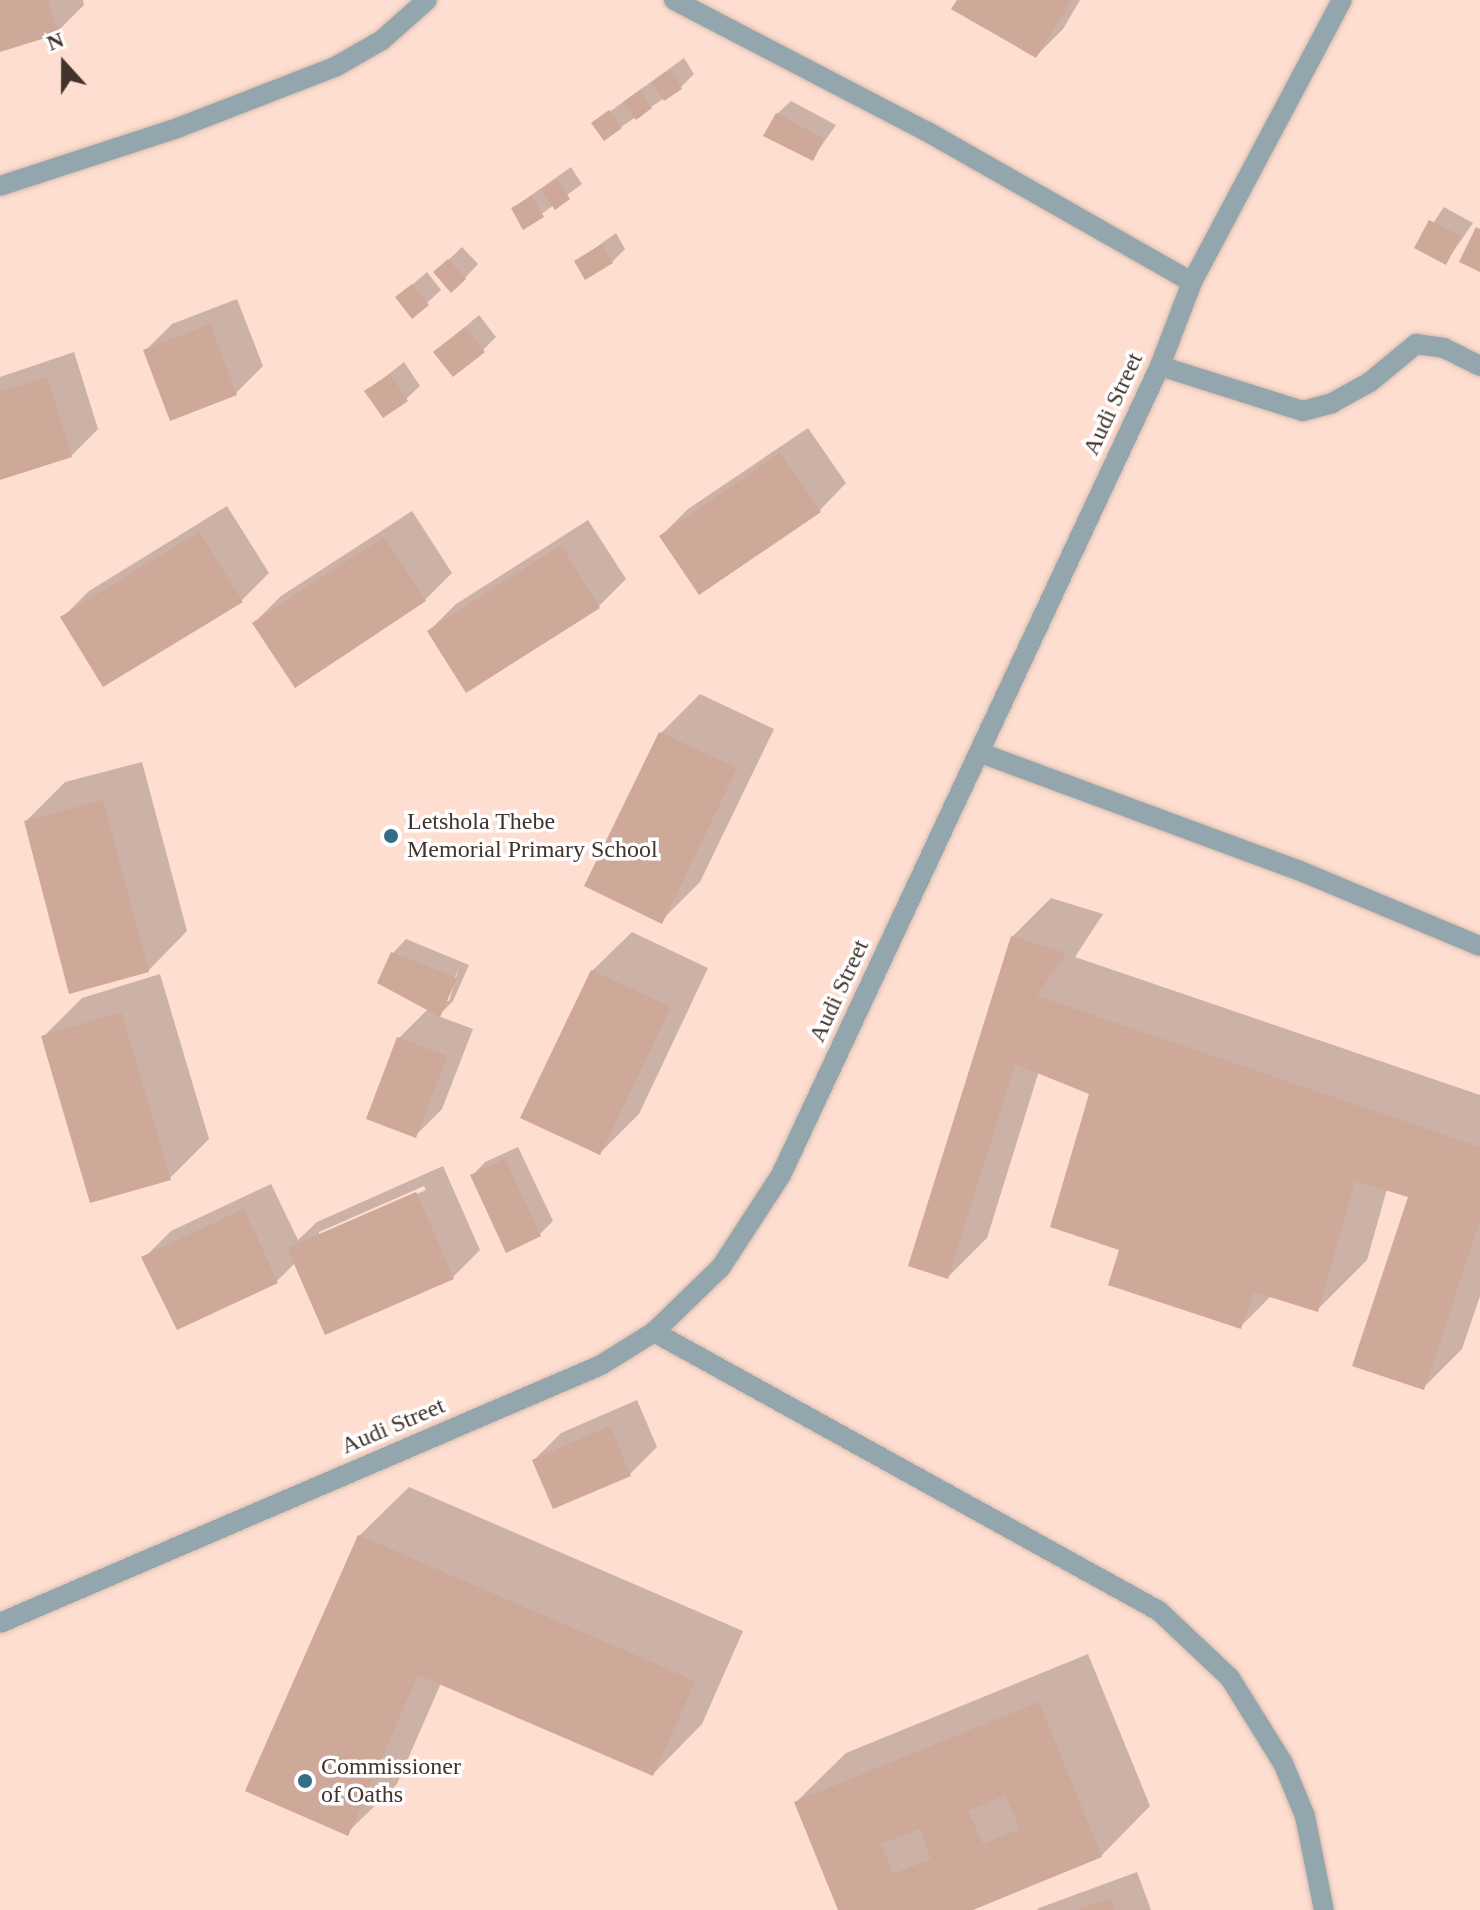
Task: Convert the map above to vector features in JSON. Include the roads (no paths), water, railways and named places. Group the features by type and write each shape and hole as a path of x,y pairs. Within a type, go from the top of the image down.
{"street":[{"path":"0,186 180,127 335,67 382,40 427,0"},
{"path":"674,0 926,131 1192,282"},
{"name":"Audi Street","path":"0,1623 601,1365 654,1332 721,1267 781,1175 1160,366 1192,282 1342,0"},
{"path":"1160,366 1303,411 1332,403 1370,382 1416,344 1444,348 1480,366"},
{"path":"981,753 1298,870 1480,946"},
{"path":"654,1332 1159,1611 1230,1678 1283,1763 1305,1816 1324,1910"}],"place":[{"name":"Letshola Thebe Memorial Primary School","path":"391,836"},
{"name":"Commissioner of Oaths","path":"305,1781"}]}
